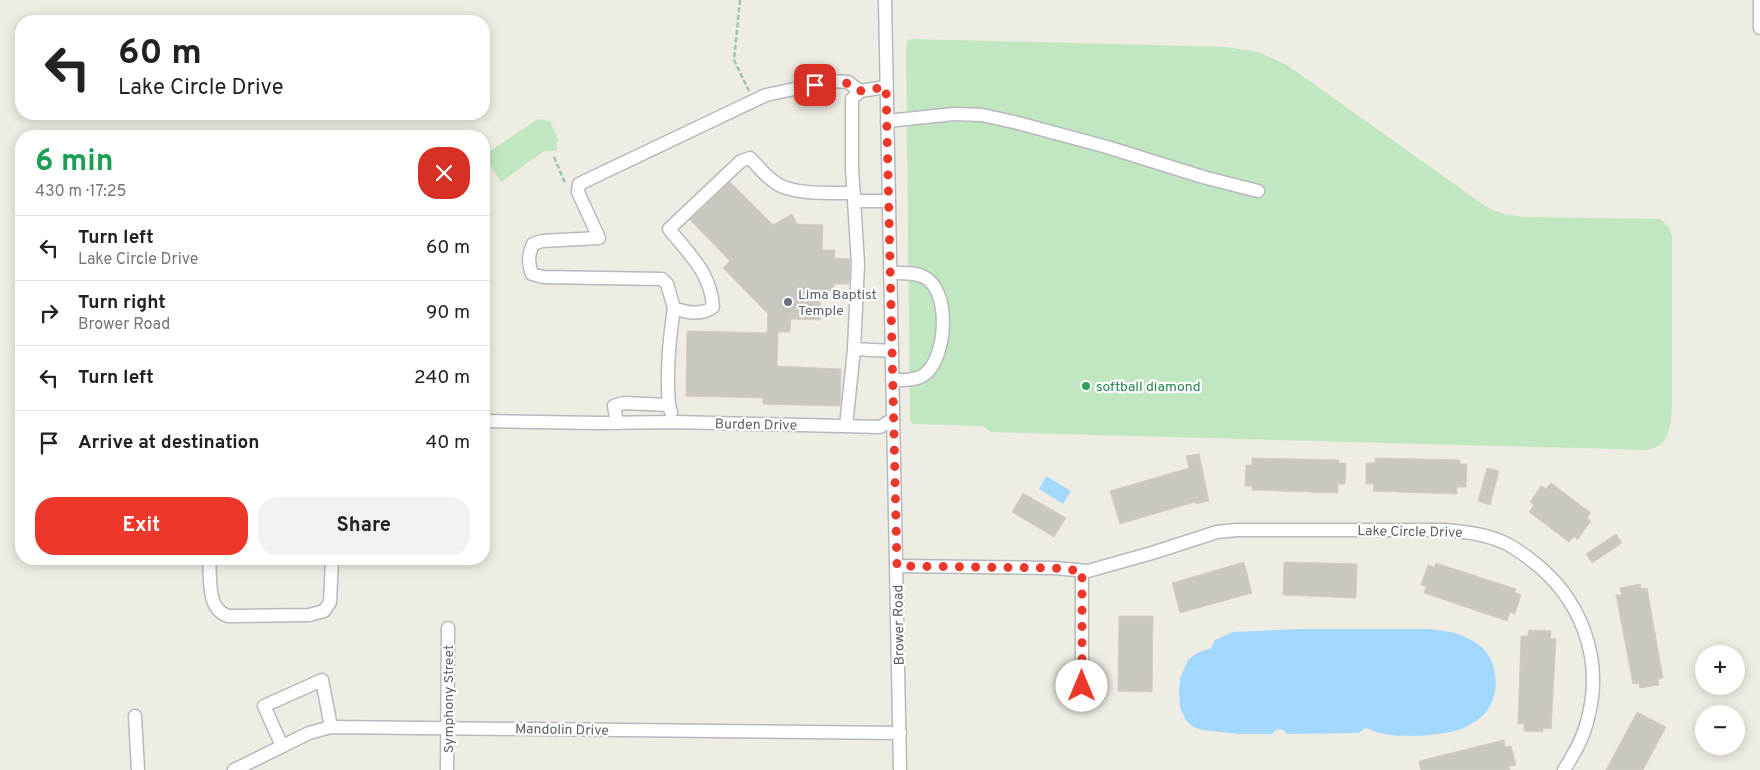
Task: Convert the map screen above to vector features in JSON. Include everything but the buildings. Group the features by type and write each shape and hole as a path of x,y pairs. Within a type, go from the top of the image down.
{"street":[{"name":"Brower Road","path":"885,0 900,770"},
{"path":"1760,0 1760,28"},
{"path":"675,422 669,405 667,382 668,348 674,308 668,284 662,279 543,278 532,274 528,264 529,251 532,244 542,240 600,238 578,192 579,184 754,101 766,96 832,81 848,82 860,91"},
{"path":"846,426 854,349 858,264 852,168 852,99 860,91 886,87"},
{"path":"887,121 954,114 982,115 1098,145 1258,192"},
{"path":"674,308 687,313 706,312 713,307 712,292 702,270 669,229 741,161 750,158 777,184 792,189 889,201"},
{"path":"890,273 914,274 929,280 936,291 943,319 940,349 930,370 920,378 892,380"},
{"path":"854,349 892,351"},
{"path":"617,423 614,406 623,403 669,405"},
{"name":"Burden Drive","path":"490,421 675,422 880,427 893,419"},
{"name":"Lake Circle Drive","path":"897,566 1054,568 1082,571 1152,553 1217,532 1237,530 1445,530 1474,533 1505,543 1543,569 1560,586 1572,603 1587,638 1593,675 1588,718 1582,736 1564,770"},
{"path":"210,565 212,601 215,609 221,614 228,616 309,615 324,612 330,602 332,565"},
{"path":"1082,571 1082,686"},
{"name":"Symphony Street","path":"447,770 448,628"},
{"path":"282,746 264,706 322,680 331,727"},
{"path":"135,716 138,770"},
{"name":"Mandolin Drive","path":"234,770 309,733 331,727 900,733"}],"path":[{"path":"740,0 734,60 754,101"},
{"path":"554,157 565,183"}],"green space":[{"path":"908,40 1227,47 1258,52 1287,65 1488,208 1504,214 1522,217 1660,219 1669,227 1672,236 1672,408 1668,435 1661,444 1648,450 991,432 983,426 913,424 910,419 906,45"},
{"path":"538,119 550,121 558,139 556,151 544,151 501,182 490,165 490,151"}],"water":[{"path":"1046,476 1071,491 1063,504 1039,489"},
{"path":"1300,629 1429,629 1461,635 1479,645 1490,659 1494,667 1496,685 1494,695 1487,711 1481,718 1464,728 1447,733 1417,736 1387,735 1365,728 1359,733 1287,734 1283,730 1277,729 1272,734 1241,734 1201,730 1192,726 1185,719 1180,707 1179,690 1180,678 1188,660 1197,653 1211,648 1215,640 1233,632"}],"place":[{"name":"Lima Baptist Temple","path":"788,302"},
{"name":"softball diamond","path":"1086,386"}],"route":[{"path":"815,85 832,81 848,82 860,91 886,87 897,566 1054,568 1082,571 1082,686"}]}
